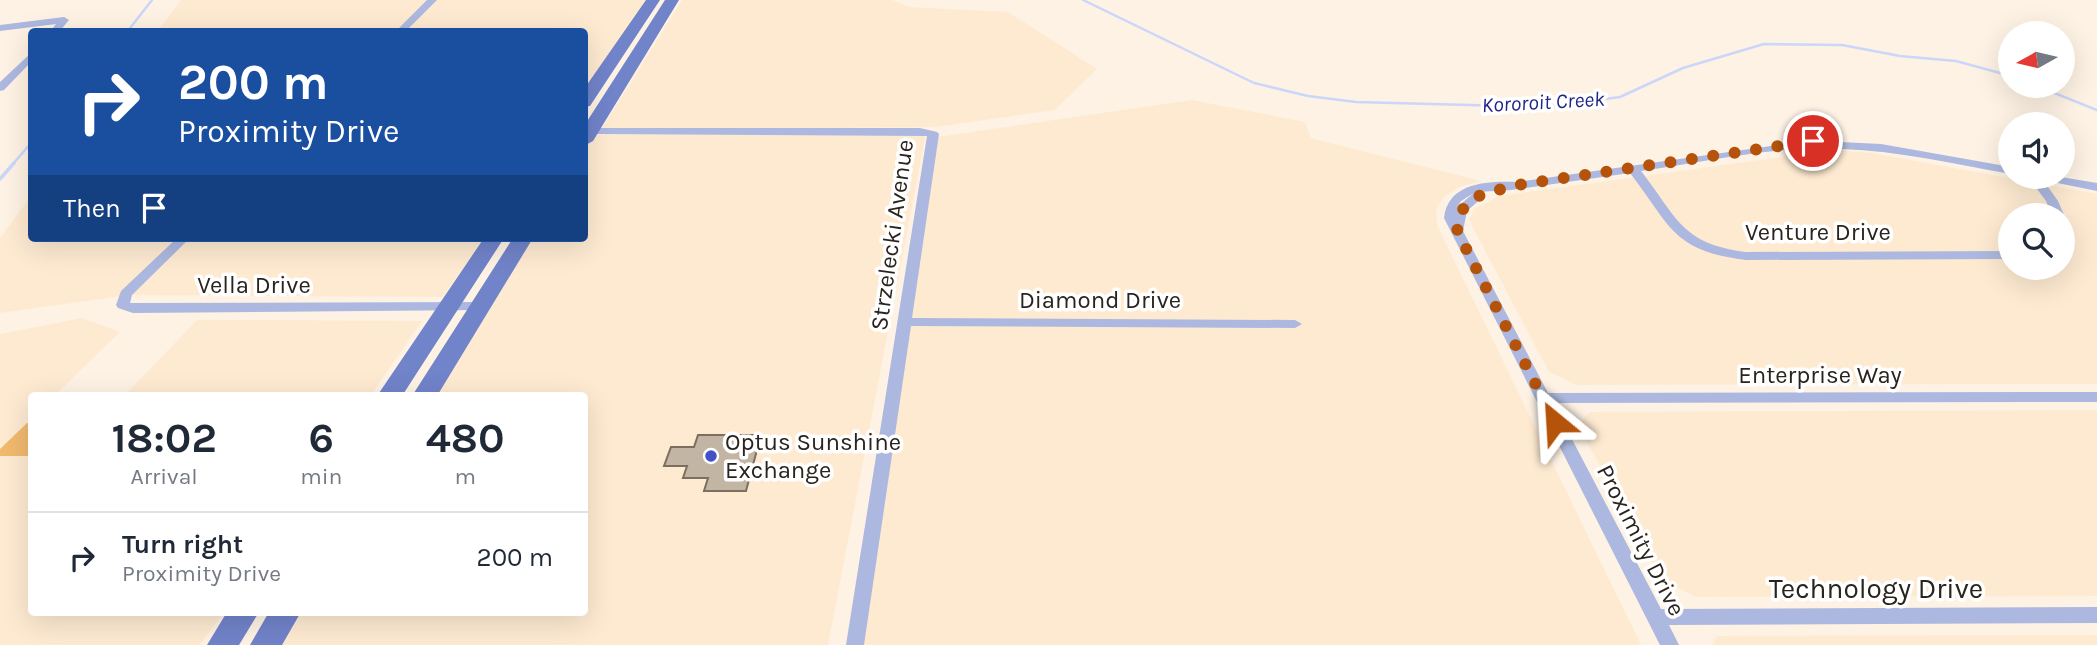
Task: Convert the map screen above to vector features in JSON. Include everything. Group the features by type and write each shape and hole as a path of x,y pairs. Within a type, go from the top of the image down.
{"main road":[{"path":"588,96 653,0"},
{"path":"588,132 672,0"},
{"path":"391,392 491,242"},
{"path":"426,392 520,242"},
{"path":"222,645 241,616"},
{"path":"265,645 283,616"}],"street":[{"path":"403,28 432,0"},
{"path":"0,28 64,20 57,28"},
{"path":"0,88 28,59"},
{"name":"Strzelecki Avenue","path":"588,134 920,131 933,134 855,645"},
{"name":"Proximity Drive","path":"1670,645 1457,231 1461,210 1469,201 1517,185 1786,147 1840,145 1888,149 1998,169"},
{"name":"Venture Drive","path":"1632,168 1690,242 1727,255 1998,255"},
{"name":"Venture Drive","path":"1615,171 1650,194"},
{"path":"2075,183 2097,187"},
{"path":"2043,189 2052,201"},
{"path":"2049,189 2052,201"},
{"name":"Vella Drive","path":"180,242 126,294 122,305 133,309 480,306"},
{"name":"Diamond Drive","path":"905,322 1295,324"},
{"name":"Enterprise Way","path":"1543,398 2097,397"},
{"name":"Technology Drive","path":"1655,617 2097,615"}],"shaded area":[{"path":"181,0 648,0 588,88 588,28 160,28"},
{"path":"682,0 892,0 909,7 1008,12 1097,69 1055,110 936,127 601,130"},
{"path":"1192,100 1305,122 1311,138 1481,181 1459,187 1444,197 1436,209 1437,225 1641,645 863,645 937,137"},
{"path":"926,133 828,645 282,645 300,616 588,616 588,392 436,392 529,242 588,242 588,145 594,135"},
{"path":"1833,150 1871,153 1998,176 1998,189 2069,189 2097,194 2097,384 1577,385 1549,372 1472,226 1470,219 1474,209 1499,196"},
{"path":"28,200 28,242 481,242 443,297 129,295 0,313 0,238"},
{"path":"82,318 120,332 58,392 28,392 28,422 0,449 0,334"},
{"path":"197,320 422,321 373,392 128,392"},
{"path":"2097,410 2097,596 1695,597 1659,577 1578,425 1590,412"},
{"path":"28,423 28,456 0,456 0,449"},
{"path":"0,456 28,456 28,616 221,616 200,645 0,645"},
{"path":"2097,635 2097,645 1712,645 1717,636"}],"building":[{"name":"Optus Sunshine Exchange","path":"698,435 761,435 746,491 704,491 708,478 683,478 687,466 664,466 671,447 694,447"}],"waterway":[{"path":"130,28 152,0"},
{"name":"Kororoit Creek","path":"1083,0 1254,83 1308,96 1356,102 1544,107 1620,97 1683,68 1764,44 1842,45 1900,56 1956,61 1998,72"},
{"name":"Kororoit Creek","path":"2067,98 2097,110"},
{"path":"12,165 28,147"},
{"path":"0,179 14,163"}],"place":[{"name":"Optus Sunshine Exchange","path":"711,456"}],"route":[{"path":"1555,422 1457,231 1464,206 1482,194 1517,185 1813,141"}]}
